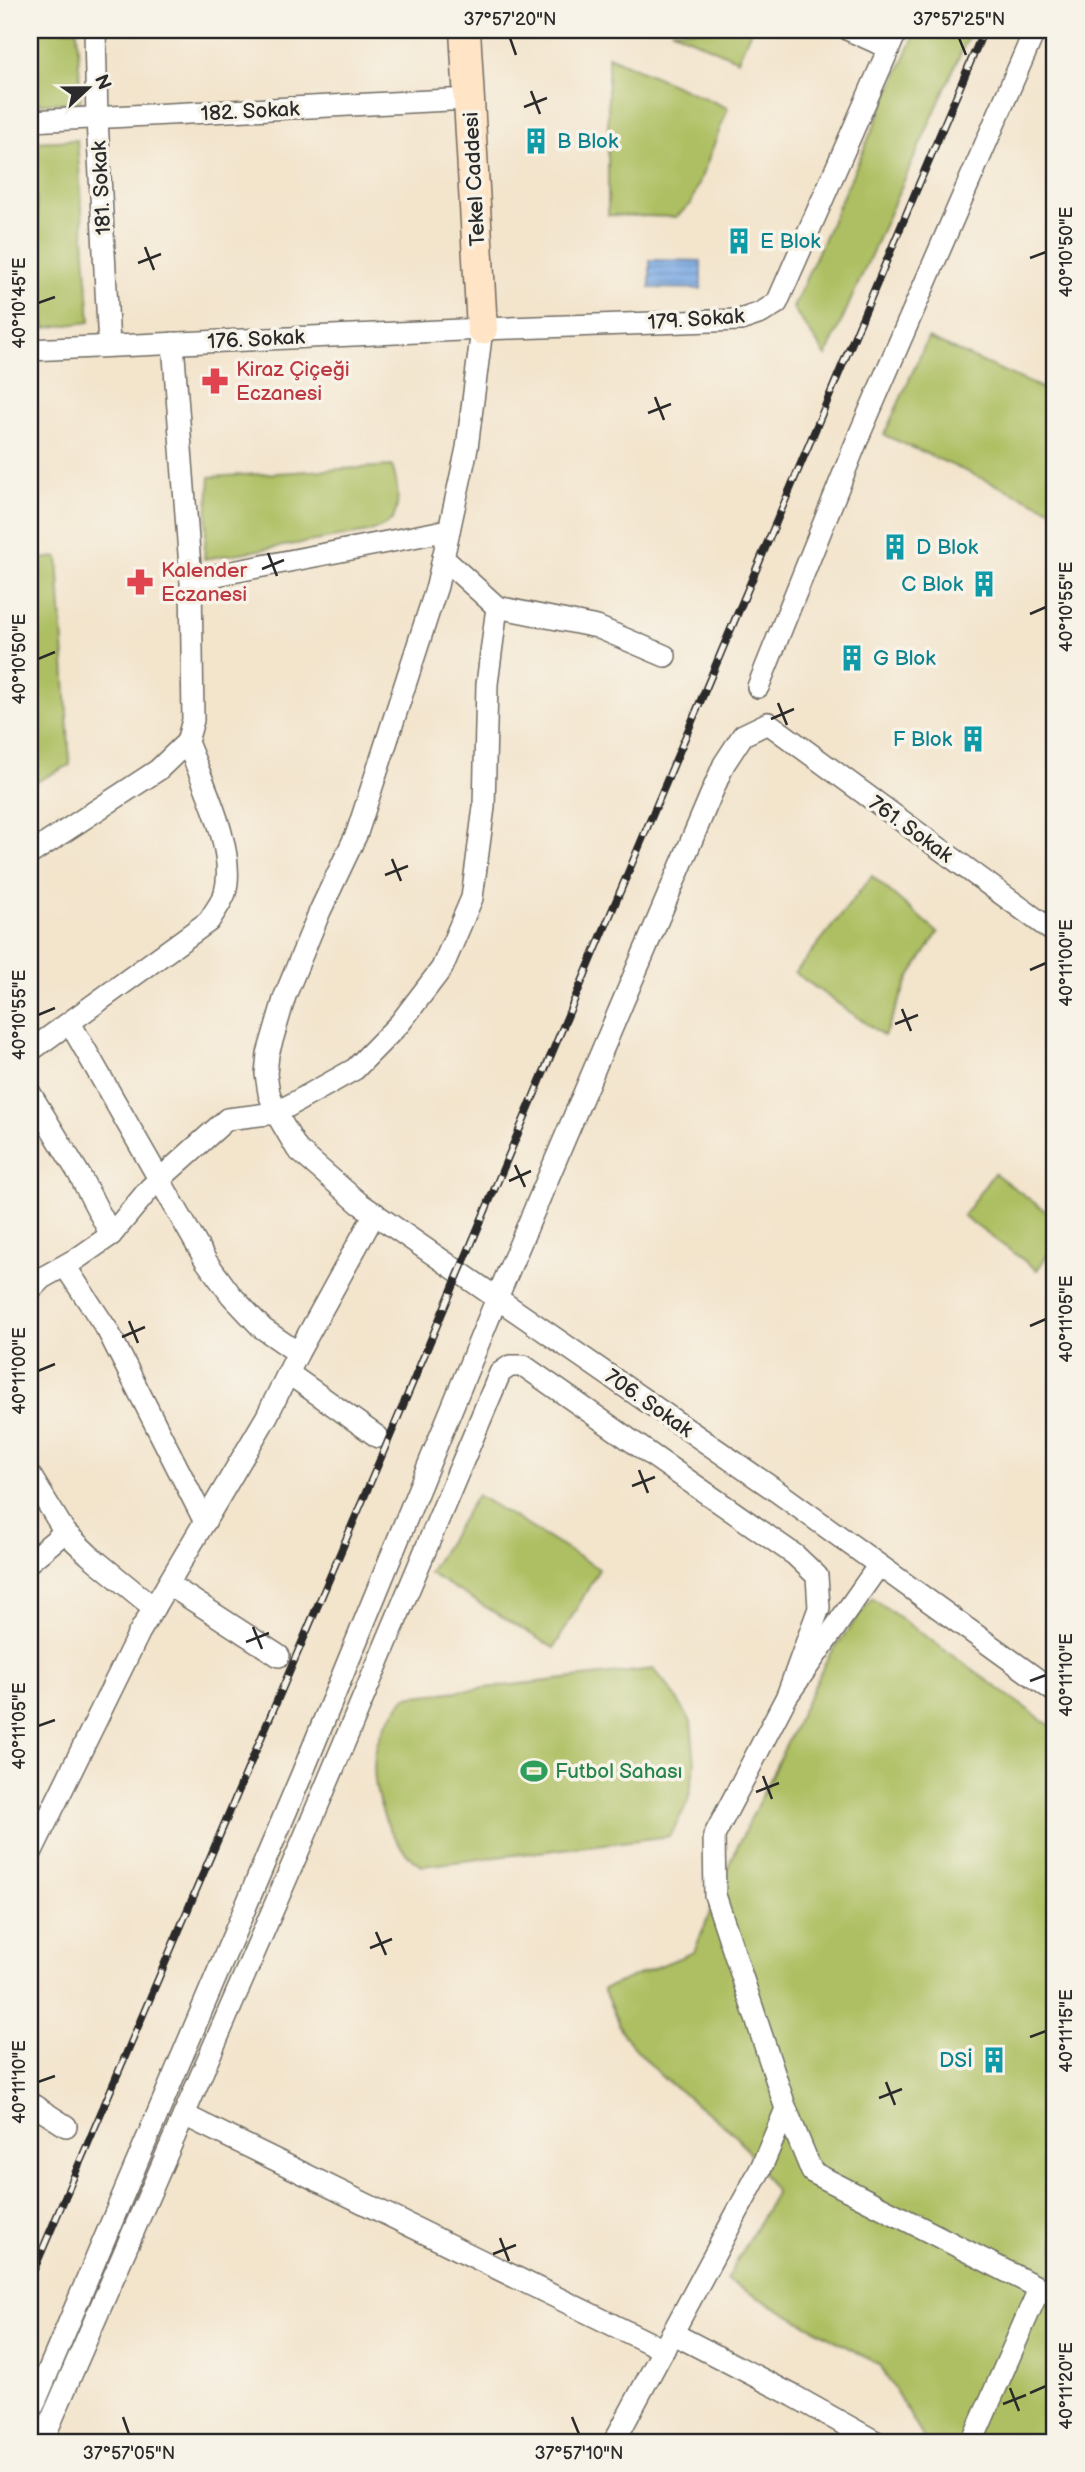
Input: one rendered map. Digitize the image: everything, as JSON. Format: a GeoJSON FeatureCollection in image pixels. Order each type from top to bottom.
{"type":"FeatureCollection","features":[{"type":"Feature","properties":{"kind":"street","name":"181. Sokak"},"geometry":{"type":"LineString","coordinates":[[95,30],[109,346]]}},
{"type":"Feature","properties":{"kind":"street","name":"Tekel Caddesi"},"geometry":{"type":"LineString","coordinates":[[466,30],[482,329]]}},
{"type":"Feature","properties":{"kind":"street"},"geometry":{"type":"LineString","coordinates":[[849,30],[893,39]]}},
{"type":"Feature","properties":{"kind":"street"},"geometry":{"type":"LineString","coordinates":[[758,687],[860,433],[1035,30]]}},
{"type":"Feature","properties":{"kind":"street","name":"179. Sokak"},"geometry":{"type":"LineString","coordinates":[[482,329],[740,320],[761,313],[777,303],[893,39]]}},
{"type":"Feature","properties":{"kind":"street","name":"182. Sokak"},"geometry":{"type":"LineString","coordinates":[[30,121],[469,99]]}},
{"type":"Feature","properties":{"kind":"street","name":"176. Sokak"},"geometry":{"type":"LineString","coordinates":[[30,350],[482,329]]}},
{"type":"Feature","properties":{"kind":"street","name":"706. Sokak"},"geometry":{"type":"LineString","coordinates":[[482,329],[467,448],[437,586],[357,833],[320,911],[285,996],[268,1054],[266,1074],[276,1113],[298,1149],[359,1203],[775,1490],[1055,1692]]}},
{"type":"Feature","properties":{"kind":"street"},"geometry":{"type":"LineString","coordinates":[[30,854],[158,770],[187,742],[193,720],[194,699],[191,580],[173,343]]}},
{"type":"Feature","properties":{"kind":"street"},"geometry":{"type":"LineString","coordinates":[[191,580],[449,530]]}},
{"type":"Feature","properties":{"kind":"street"},"geometry":{"type":"LineString","coordinates":[[443,558],[497,607],[597,627],[665,656]]}},
{"type":"Feature","properties":{"kind":"street"},"geometry":{"type":"LineString","coordinates":[[30,1290],[43,1278],[111,1235],[158,1181],[227,1119],[276,1113],[355,1069],[400,1023],[442,968],[472,898],[484,807],[487,684],[497,607]]}},
{"type":"Feature","properties":{"kind":"street","name":"761. Sokak"},"geometry":{"type":"LineString","coordinates":[[497,1298],[724,764],[743,735],[768,723],[1055,933]]}},
{"type":"Feature","properties":{"kind":"street"},"geometry":{"type":"LineString","coordinates":[[30,1051],[209,921],[225,894],[228,874],[222,836],[187,742]]}},
{"type":"Feature","properties":{"kind":"street"},"geometry":{"type":"LineString","coordinates":[[70,1023],[206,1261],[231,1295],[262,1328],[298,1353]]}},
{"type":"Feature","properties":{"kind":"street"},"geometry":{"type":"LineString","coordinates":[[30,1093],[79,1174],[111,1235]]}},
{"type":"Feature","properties":{"kind":"street"},"geometry":{"type":"LineString","coordinates":[[30,1855],[108,1694],[154,1608],[267,1416],[298,1353],[375,1213]]}},
{"type":"Feature","properties":{"kind":"street"},"geometry":{"type":"LineString","coordinates":[[65,1266],[108,1331],[205,1522]]}},
{"type":"Feature","properties":{"kind":"street"},"geometry":{"type":"LineString","coordinates":[[30,2414],[302,1774],[497,1298]]}},
{"type":"Feature","properties":{"kind":"street"},"geometry":{"type":"LineString","coordinates":[[43,2442],[304,1838],[500,1373],[510,1366],[524,1366],[795,1555],[817,1576],[819,1608],[787,1696]]}},
{"type":"Feature","properties":{"kind":"street"},"geometry":{"type":"LineString","coordinates":[[288,1373],[377,1437]]}},
{"type":"Feature","properties":{"kind":"street"},"geometry":{"type":"LineString","coordinates":[[30,1475],[65,1531],[154,1608]]}},
{"type":"Feature","properties":{"kind":"street"},"geometry":{"type":"LineString","coordinates":[[30,1561],[65,1531]]}},
{"type":"Feature","properties":{"kind":"street"},"geometry":{"type":"LineString","coordinates":[[879,1565],[787,1696],[714,1836],[715,1895],[786,2109],[812,2172],[1047,2292],[972,2442]]}},
{"type":"Feature","properties":{"kind":"street"},"geometry":{"type":"LineString","coordinates":[[168,1584],[279,1656]]}},
{"type":"Feature","properties":{"kind":"street"},"geometry":{"type":"LineString","coordinates":[[614,2442],[761,2168],[786,2109]]}},
{"type":"Feature","properties":{"kind":"street"},"geometry":{"type":"LineString","coordinates":[[32,2110],[66,2126]]}},
{"type":"Feature","properties":{"kind":"street"},"geometry":{"type":"LineString","coordinates":[[184,2115],[668,2342],[794,2396],[876,2442]]}},
{"type":"Feature","properties":{"kind":"green space"},"geometry":{"type":"Polygon","coordinates":[[[30,30],[77,30],[81,102],[30,104],[30,30]]]}},
{"type":"Feature","properties":{"kind":"green space"},"geometry":{"type":"Polygon","coordinates":[[[671,30],[751,30],[738,60],[671,30]]]}},
{"type":"Feature","properties":{"kind":"green space"},"geometry":{"type":"Polygon","coordinates":[[[917,30],[971,30],[826,356],[793,308],[917,30]]]}},
{"type":"Feature","properties":{"kind":"green space"},"geometry":{"type":"Polygon","coordinates":[[[608,56],[728,108],[691,204],[676,217],[608,215],[608,56]]]}},
{"type":"Feature","properties":{"kind":"green space"},"geometry":{"type":"Polygon","coordinates":[[[77,140],[90,322],[44,328],[33,142],[77,140]]]}},
{"type":"Feature","properties":{"kind":"green space"},"geometry":{"type":"Polygon","coordinates":[[[928,338],[1055,394],[1055,511],[884,435],[928,338]]]}},
{"type":"Feature","properties":{"kind":"green space"},"geometry":{"type":"Polygon","coordinates":[[[392,466],[397,485],[397,506],[393,518],[382,527],[368,532],[204,559],[210,477],[392,466]]]}},
{"type":"Feature","properties":{"kind":"green space"},"geometry":{"type":"Polygon","coordinates":[[[58,557],[70,765],[30,785],[30,560],[58,557]]]}},
{"type":"Feature","properties":{"kind":"green space"},"geometry":{"type":"Polygon","coordinates":[[[872,876],[938,933],[910,976],[884,1036],[795,973],[872,876]]]}},
{"type":"Feature","properties":{"kind":"green space"},"geometry":{"type":"Polygon","coordinates":[[[994,1173],[1055,1218],[1055,1244],[1037,1270],[963,1216],[994,1173]]]}},
{"type":"Feature","properties":{"kind":"green space"},"geometry":{"type":"Polygon","coordinates":[[[477,1495],[599,1569],[554,1648],[429,1573],[477,1495]]]}},
{"type":"Feature","properties":{"kind":"green space"},"geometry":{"type":"Polygon","coordinates":[[[872,1598],[1055,1729],[1055,2442],[926,2442],[880,2365],[726,2280],[776,2193],[737,2136],[662,2077],[624,2036],[603,1989],[694,1952],[731,1860],[828,1657],[872,1598]]]}},
{"type":"Feature","properties":{"kind":"green space","name":"Futbol Sahası"},"geometry":{"type":"Polygon","coordinates":[[[654,1669],[691,1722],[695,1764],[688,1802],[670,1836],[422,1866],[407,1854],[397,1841],[379,1801],[374,1772],[377,1744],[382,1731],[406,1697],[654,1669]]]}},
{"type":"Feature","properties":{"kind":"water"},"geometry":{"type":"Polygon","coordinates":[[[650,260],[701,261],[701,289],[650,288],[650,260]]]}},
{"type":"Feature","properties":{"kind":"railway"},"geometry":{"type":"LineString","coordinates":[[30,2279],[388,1441],[984,30]]}},
{"type":"Feature","properties":{"kind":"place","name":"B Blok"},"geometry":{"type":"Point","coordinates":[536,141]}},
{"type":"Feature","properties":{"kind":"place","name":"E Blok"},"geometry":{"type":"Point","coordinates":[739,241]}},
{"type":"Feature","properties":{"kind":"place","name":"Kiraz Çiçeği Eczanesi"},"geometry":{"type":"Point","coordinates":[215,381]}},
{"type":"Feature","properties":{"kind":"place","name":"D Blok"},"geometry":{"type":"Point","coordinates":[895,547]}},
{"type":"Feature","properties":{"kind":"place","name":"Kalender Eczanesi"},"geometry":{"type":"Point","coordinates":[140,582]}},
{"type":"Feature","properties":{"kind":"place","name":"C Blok"},"geometry":{"type":"Point","coordinates":[984,584]}},
{"type":"Feature","properties":{"kind":"place","name":"G Blok"},"geometry":{"type":"Point","coordinates":[852,658]}},
{"type":"Feature","properties":{"kind":"place","name":"F Blok"},"geometry":{"type":"Point","coordinates":[973,739]}},
{"type":"Feature","properties":{"kind":"place","name":"Futbol Sahası"},"geometry":{"type":"Point","coordinates":[534,1771]}},
{"type":"Feature","properties":{"kind":"place","name":"DSİ"},"geometry":{"type":"Point","coordinates":[994,2060]}}]}
